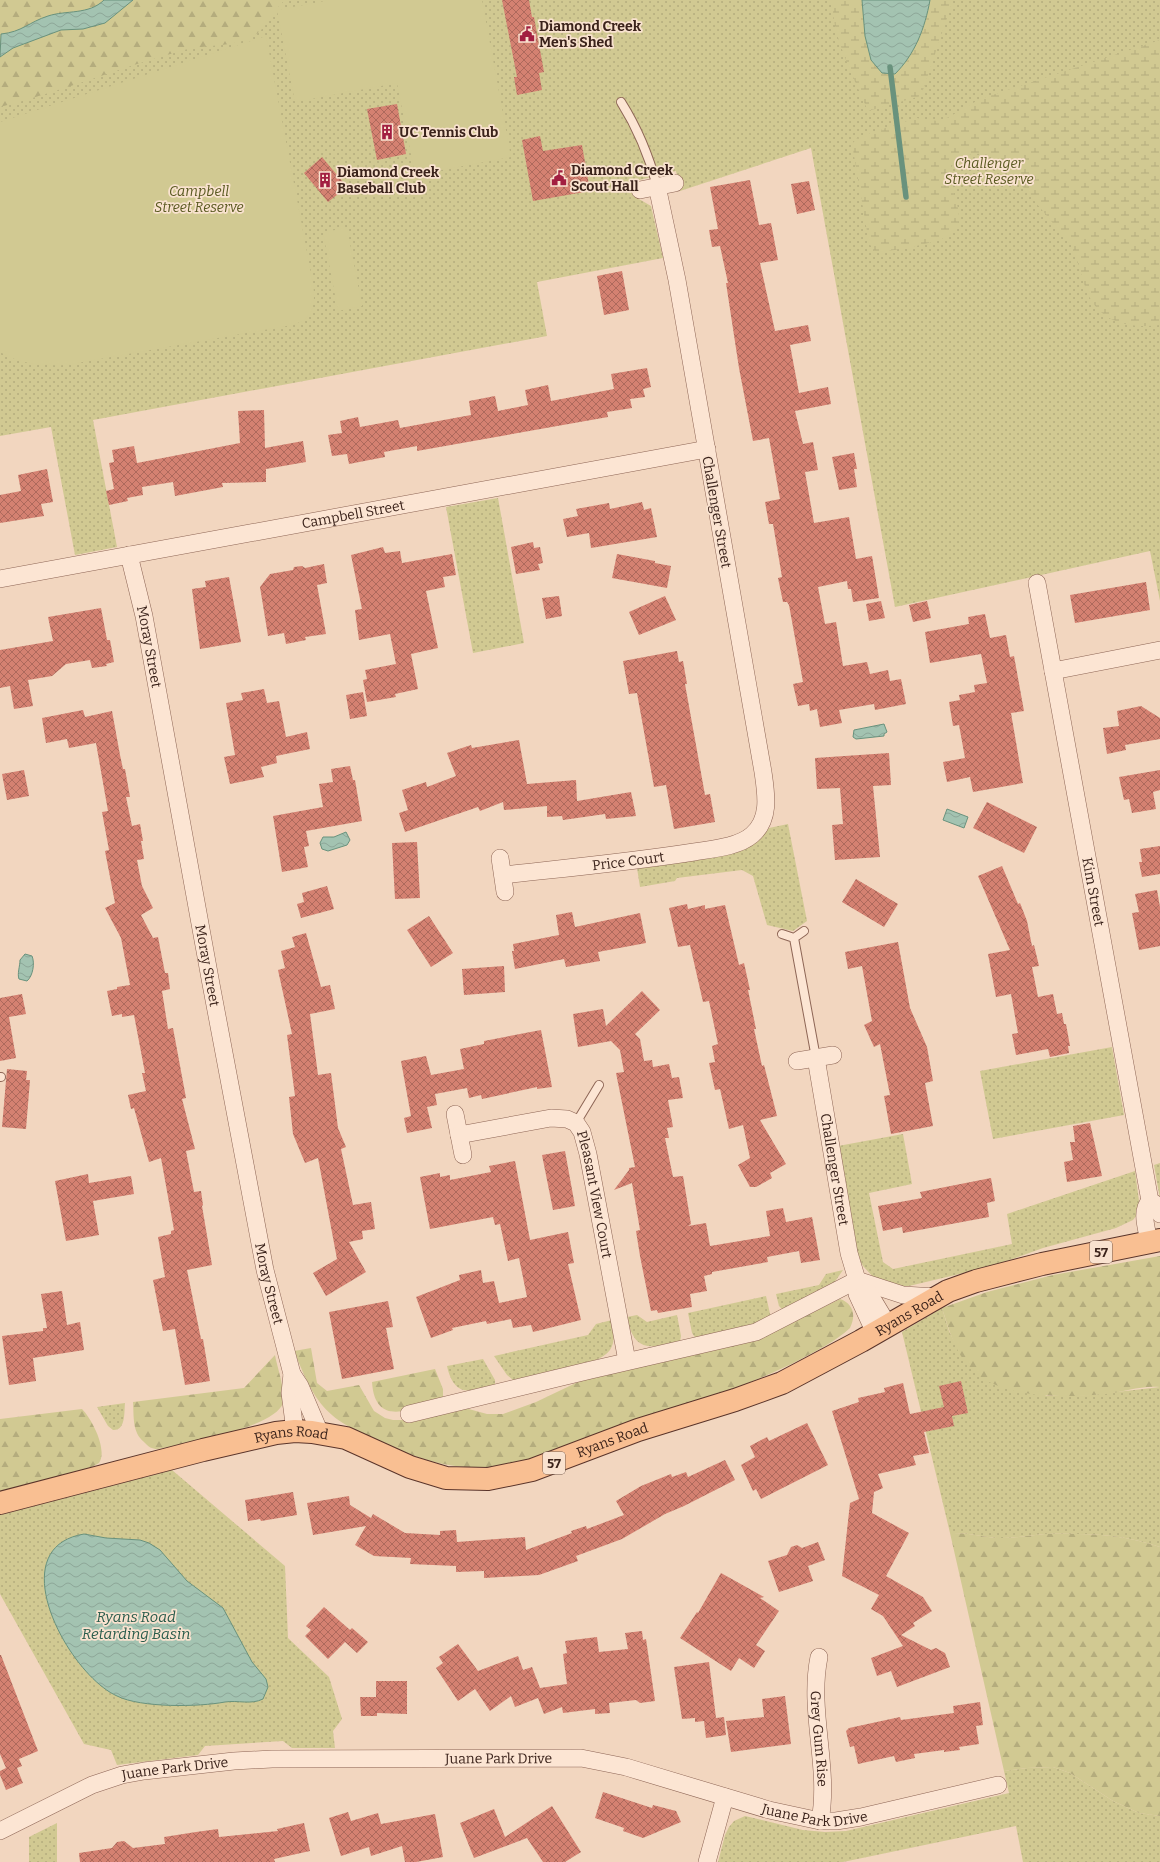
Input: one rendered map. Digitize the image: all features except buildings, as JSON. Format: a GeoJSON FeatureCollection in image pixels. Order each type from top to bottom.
{"type":"FeatureCollection","features":[{"type":"Feature","properties":{"kind":"main road","name":"Ryans Road"},"geometry":{"type":"LineString","coordinates":[[0,1503],[203,1450],[276,1433],[295,1431],[320,1433],[346,1438],[410,1467],[446,1478],[488,1479],[509,1476],[554,1463],[638,1430],[735,1400],[782,1383],[882,1329],[936,1297],[959,1287],[992,1276],[1155,1241]]}},
{"type":"Feature","properties":{"kind":"street"},"geometry":{"type":"LineString","coordinates":[[640,190],[675,183]]}},
{"type":"Feature","properties":{"kind":"street","name":"Challenger Street"},"geometry":{"type":"LineString","coordinates":[[657,186],[677,280],[766,790],[764,816],[752,836]]}},
{"type":"Feature","properties":{"kind":"street","name":"Campbell Street"},"geometry":{"type":"LineString","coordinates":[[0,579],[706,449]]}},
{"type":"Feature","properties":{"kind":"street","name":"Moray Street"},"geometry":{"type":"LineString","coordinates":[[129,555],[144,616],[265,1270],[292,1374],[300,1386],[320,1433]]}},
{"type":"Feature","properties":{"kind":"street","name":"Kim Street"},"geometry":{"type":"LineString","coordinates":[[1036,583],[1150,1201],[1154,1204],[1160,1214]]}},
{"type":"Feature","properties":{"kind":"street"},"geometry":{"type":"LineString","coordinates":[[1053,671],[1160,650]]}},
{"type":"Feature","properties":{"kind":"street","name":"Price Court"},"geometry":{"type":"LineString","coordinates":[[503,875],[654,858],[730,845],[752,836]]}},
{"type":"Feature","properties":{"kind":"street"},"geometry":{"type":"LineString","coordinates":[[500,858],[505,892]]}},
{"type":"Feature","properties":{"kind":"street"},"geometry":{"type":"LineString","coordinates":[[798,1061],[833,1055]]}},
{"type":"Feature","properties":{"kind":"street","name":"Challenger Street"},"geometry":{"type":"LineString","coordinates":[[816,1058],[849,1253],[857,1280],[857,1294],[882,1329]]}},
{"type":"Feature","properties":{"kind":"street"},"geometry":{"type":"LineString","coordinates":[[455,1114],[463,1155]]}},
{"type":"Feature","properties":{"kind":"street","name":"Pleasant View Court"},"geometry":{"type":"LineString","coordinates":[[459,1135],[551,1118],[567,1119],[576,1124],[582,1132],[588,1154],[627,1362]]}},
{"type":"Feature","properties":{"kind":"street","name":"Kim Street"},"geometry":{"type":"LineString","coordinates":[[1150,1201],[1145,1209],[1145,1222],[1155,1241]]}},
{"type":"Feature","properties":{"kind":"street"},"geometry":{"type":"LineString","coordinates":[[408,1414],[756,1332],[857,1280],[903,1295],[936,1297]]}},
{"type":"Feature","properties":{"kind":"street","name":"Moray Street"},"geometry":{"type":"LineString","coordinates":[[292,1374],[290,1393],[295,1431]]}},
{"type":"Feature","properties":{"kind":"street","name":"Grey Gum Rise"},"geometry":{"type":"LineString","coordinates":[[819,1657],[814,1686],[823,1798],[820,1821]]}},
{"type":"Feature","properties":{"kind":"street","name":"Juane Park Drive"},"geometry":{"type":"LineString","coordinates":[[0,1831],[66,1797],[122,1775],[182,1766],[272,1759],[581,1758],[626,1767],[776,1812],[820,1821],[861,1817],[998,1785]]}},
{"type":"Feature","properties":{"kind":"street"},"geometry":{"type":"LineString","coordinates":[[707,1862],[725,1797]]}},
{"type":"Feature","properties":{"kind":"lane"},"geometry":{"type":"LineString","coordinates":[[621,102],[631,117],[645,147],[657,186]]}},
{"type":"Feature","properties":{"kind":"lane"},"geometry":{"type":"LineString","coordinates":[[782,934],[794,938],[804,931]]}},
{"type":"Feature","properties":{"kind":"lane","name":"Challenger Street"},"geometry":{"type":"LineString","coordinates":[[794,938],[816,1058]]}},
{"type":"Feature","properties":{"kind":"lane"},"geometry":{"type":"LineString","coordinates":[[576,1124],[598,1085]]}},
{"type":"Feature","properties":{"kind":"green space"},"geometry":{"type":"Polygon","coordinates":[[[0,0],[1160,0],[1160,601],[1150,551],[895,607],[811,148],[680,191],[676,171],[635,181],[639,199],[651,206],[663,258],[537,282],[547,336],[93,420],[117,547],[75,555],[51,427],[0,436],[0,0]]]}},
{"type":"Feature","properties":{"kind":"green space"},"geometry":{"type":"Polygon","coordinates":[[[0,0],[104,0],[98,5],[86,10],[49,15],[15,32],[0,35],[0,0]]]}},
{"type":"Feature","properties":{"kind":"green space"},"geometry":{"type":"Polygon","coordinates":[[[133,0],[285,0],[260,32],[247,39],[230,44],[184,50],[0,107],[0,57],[13,48],[61,30],[83,29],[123,8],[133,0]]]}},
{"type":"Feature","properties":{"kind":"green space"},"geometry":{"type":"Polygon","coordinates":[[[330,0],[482,0],[511,157],[415,175],[397,83],[295,102],[277,10],[330,0]]]}},
{"type":"Feature","properties":{"kind":"green space"},"geometry":{"type":"Polygon","coordinates":[[[833,0],[953,0],[921,96],[868,111],[839,42],[833,13],[833,0]]]}},
{"type":"Feature","properties":{"kind":"green space","name":"Campbell Street Reserve"},"geometry":{"type":"Polygon","coordinates":[[[266,36],[313,284],[314,298],[312,310],[309,315],[305,319],[292,325],[66,365],[49,365],[24,362],[0,352],[0,122],[266,36]]]}},
{"type":"Feature","properties":{"kind":"green space"},"geometry":{"type":"Polygon","coordinates":[[[1160,40],[1160,325],[1131,325],[1121,323],[1104,315],[1097,308],[1088,294],[1071,245],[1003,163],[987,155],[969,155],[957,160],[951,167],[951,177],[959,222],[955,231],[942,239],[921,245],[882,252],[874,251],[869,243],[852,144],[858,137],[916,118],[938,121],[949,117],[980,99],[1160,40]]]}},
{"type":"Feature","properties":{"kind":"green space"},"geometry":{"type":"Polygon","coordinates":[[[347,228],[362,306],[338,311],[323,232],[347,228]]]}},
{"type":"Feature","properties":{"kind":"green space"},"geometry":{"type":"Polygon","coordinates":[[[498,498],[524,643],[473,653],[446,507],[498,498]]]}},
{"type":"Feature","properties":{"kind":"green space"},"geometry":{"type":"Polygon","coordinates":[[[788,824],[807,921],[793,931],[767,925],[753,876],[742,870],[677,878],[675,881],[640,887],[637,868],[762,837],[769,828],[788,824]]]}},
{"type":"Feature","properties":{"kind":"green space"},"geometry":{"type":"Polygon","coordinates":[[[1112,1047],[1124,1115],[993,1139],[980,1071],[1112,1047]]]}},
{"type":"Feature","properties":{"kind":"green space"},"geometry":{"type":"Polygon","coordinates":[[[903,1134],[912,1184],[869,1193],[883,1262],[893,1269],[1012,1244],[1007,1214],[1135,1171],[1139,1201],[1137,1215],[1133,1220],[1116,1228],[1043,1248],[993,1266],[909,1286],[901,1286],[874,1278],[863,1266],[858,1257],[838,1146],[903,1134]]]}},
{"type":"Feature","properties":{"kind":"green space"},"geometry":{"type":"Polygon","coordinates":[[[1160,1163],[1160,1199],[1154,1165],[1160,1163]]]}},
{"type":"Feature","properties":{"kind":"green space"},"geometry":{"type":"Polygon","coordinates":[[[1160,1256],[1160,1387],[1147,1387],[1105,1394],[1054,1396],[1018,1392],[1001,1387],[986,1380],[967,1365],[954,1342],[942,1308],[987,1292],[1053,1275],[1160,1256]]]}},
{"type":"Feature","properties":{"kind":"green space"},"geometry":{"type":"Polygon","coordinates":[[[843,1270],[834,1283],[784,1311],[779,1306],[776,1294],[819,1285],[826,1274],[843,1270]]]}},
{"type":"Feature","properties":{"kind":"green space"},"geometry":{"type":"Polygon","coordinates":[[[766,1296],[771,1318],[763,1322],[696,1339],[692,1333],[688,1313],[766,1296]]]}},
{"type":"Feature","properties":{"kind":"green space"},"geometry":{"type":"Polygon","coordinates":[[[840,1299],[845,1301],[851,1307],[853,1319],[850,1328],[827,1345],[785,1367],[719,1394],[571,1447],[526,1461],[495,1467],[480,1468],[443,1464],[412,1455],[392,1447],[348,1426],[336,1418],[317,1399],[294,1351],[311,1348],[317,1383],[327,1391],[359,1385],[374,1411],[385,1418],[402,1420],[465,1408],[487,1414],[503,1414],[536,1402],[580,1381],[757,1340],[840,1299]]]}},
{"type":"Feature","properties":{"kind":"green space"},"geometry":{"type":"Polygon","coordinates":[[[942,1308],[949,1331],[962,1357],[1047,1396],[1090,1395],[1160,1387],[1160,1547],[1132,1539],[1089,1534],[1045,1534],[1002,1538],[963,1533],[950,1533],[902,1332],[942,1308]]]}},
{"type":"Feature","properties":{"kind":"green space"},"geometry":{"type":"Polygon","coordinates":[[[637,1315],[647,1322],[677,1315],[681,1336],[680,1342],[652,1346],[639,1342],[634,1337],[630,1329],[627,1317],[637,1315]]]}},
{"type":"Feature","properties":{"kind":"green space"},"geometry":{"type":"Polygon","coordinates":[[[612,1320],[614,1339],[610,1350],[603,1356],[580,1366],[513,1380],[507,1375],[494,1356],[588,1335],[596,1324],[612,1320]]]}},
{"type":"Feature","properties":{"kind":"green space"},"geometry":{"type":"Polygon","coordinates":[[[275,1355],[284,1398],[283,1403],[276,1412],[263,1420],[226,1434],[158,1449],[154,1449],[149,1446],[137,1434],[134,1424],[133,1402],[244,1388],[275,1355]]]}},
{"type":"Feature","properties":{"kind":"green space"},"geometry":{"type":"Polygon","coordinates":[[[483,1359],[495,1380],[495,1385],[471,1391],[459,1388],[454,1383],[447,1366],[483,1359]]]}},
{"type":"Feature","properties":{"kind":"green space"},"geometry":{"type":"Polygon","coordinates":[[[435,1369],[443,1389],[443,1397],[409,1410],[398,1412],[388,1411],[380,1406],[375,1397],[372,1382],[435,1369]]]}},
{"type":"Feature","properties":{"kind":"green space"},"geometry":{"type":"Polygon","coordinates":[[[125,1403],[124,1420],[120,1427],[113,1430],[108,1426],[97,1407],[125,1403]]]}},
{"type":"Feature","properties":{"kind":"green space"},"geometry":{"type":"Polygon","coordinates":[[[82,1409],[98,1435],[102,1450],[99,1463],[90,1468],[0,1492],[0,1419],[82,1409]]]}},
{"type":"Feature","properties":{"kind":"green space"},"geometry":{"type":"Polygon","coordinates":[[[172,1470],[285,1566],[288,1638],[329,1677],[342,1719],[333,1731],[335,1748],[292,1748],[283,1741],[205,1746],[198,1755],[117,1765],[111,1750],[84,1744],[0,1594],[0,1515],[172,1470]]]}},
{"type":"Feature","properties":{"kind":"green space"},"geometry":{"type":"Polygon","coordinates":[[[950,1533],[963,1533],[1002,1538],[1045,1534],[1089,1534],[1132,1539],[1160,1547],[1160,1816],[1139,1813],[1113,1801],[1070,1773],[1053,1767],[1004,1771],[950,1533]]]}},
{"type":"Feature","properties":{"kind":"green space"},"geometry":{"type":"Polygon","coordinates":[[[1053,1767],[1070,1773],[1113,1801],[1139,1813],[1160,1816],[1160,1862],[1023,1862],[1016,1826],[843,1862],[718,1862],[725,1835],[729,1827],[734,1821],[745,1816],[803,1830],[825,1832],[846,1831],[1009,1793],[1004,1771],[1053,1767]]]}},
{"type":"Feature","properties":{"kind":"green space"},"geometry":{"type":"Polygon","coordinates":[[[57,1823],[57,1862],[29,1862],[29,1837],[57,1823]]]}},
{"type":"Feature","properties":{"kind":"water"},"geometry":{"type":"Polygon","coordinates":[[[104,0],[133,0],[105,23],[83,29],[61,30],[13,48],[0,57],[1,34],[20,29],[41,18],[91,8],[104,0]]]}},
{"type":"Feature","properties":{"kind":"water"},"geometry":{"type":"Polygon","coordinates":[[[862,0],[930,0],[925,21],[914,49],[895,74],[882,73],[871,60],[865,36],[862,0]]]}},
{"type":"Feature","properties":{"kind":"water"},"geometry":{"type":"Polygon","coordinates":[[[884,724],[887,732],[884,736],[856,739],[853,737],[854,730],[884,724]]]}},
{"type":"Feature","properties":{"kind":"water"},"geometry":{"type":"Polygon","coordinates":[[[947,809],[968,817],[964,828],[943,820],[947,809]]]}},
{"type":"Feature","properties":{"kind":"water"},"geometry":{"type":"Polygon","coordinates":[[[346,832],[350,840],[347,845],[328,851],[322,849],[320,843],[323,837],[334,837],[346,832]]]}},
{"type":"Feature","properties":{"kind":"water"},"geometry":{"type":"Polygon","coordinates":[[[25,954],[32,956],[33,962],[32,973],[27,981],[19,979],[18,977],[20,960],[25,954]]]}},
{"type":"Feature","properties":{"kind":"water","name":"Ryans Road Retarding Basin"},"geometry":{"type":"Polygon","coordinates":[[[84,1534],[106,1538],[140,1540],[149,1543],[160,1550],[187,1581],[223,1608],[252,1662],[266,1679],[268,1687],[263,1699],[254,1702],[230,1702],[201,1705],[140,1703],[117,1696],[98,1683],[79,1663],[63,1639],[51,1612],[45,1586],[47,1562],[59,1544],[84,1534]]]}},
{"type":"Feature","properties":{"kind":"waterway"},"geometry":{"type":"LineString","coordinates":[[890,67],[906,197]]}},
{"type":"Feature","properties":{"kind":"place","name":"Diamond Creek Men's Shed"},"geometry":{"type":"Point","coordinates":[527,34]}},
{"type":"Feature","properties":{"kind":"place","name":"UC Tennis Club"},"geometry":{"type":"Point","coordinates":[387,132]}},
{"type":"Feature","properties":{"kind":"place","name":"Diamond Creek Scout Hall"},"geometry":{"type":"Point","coordinates":[559,178]}},
{"type":"Feature","properties":{"kind":"place","name":"Diamond Creek Baseball Club"},"geometry":{"type":"Point","coordinates":[325,180]}},
{"type":"Feature","properties":{"kind":"park label","name":"Challenger Street Reserve"},"geometry":{"type":"Point","coordinates":[989,172]}}]}
